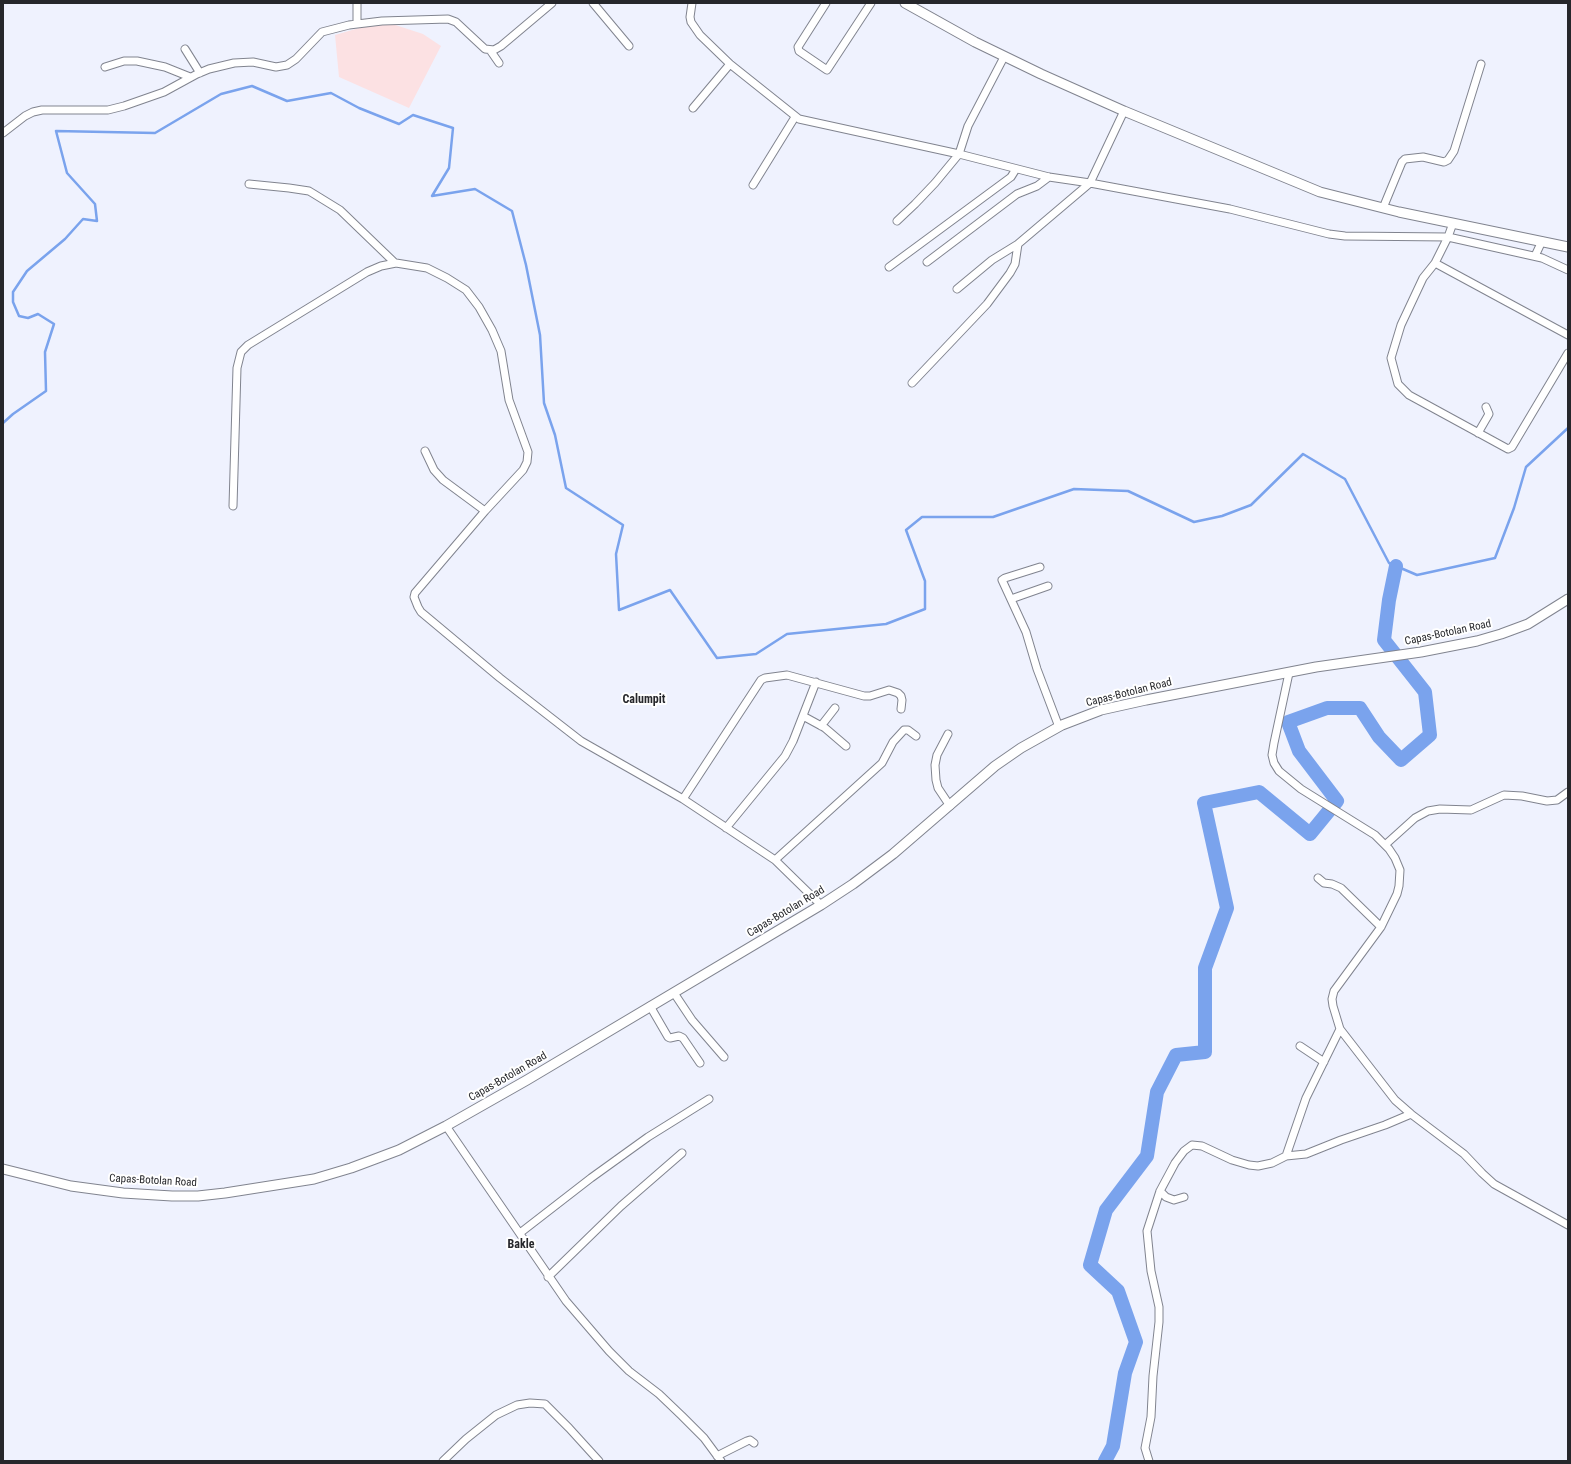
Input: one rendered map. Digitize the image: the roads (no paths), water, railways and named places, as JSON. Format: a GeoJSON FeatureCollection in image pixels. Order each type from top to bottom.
{"type":"FeatureCollection","features":[{"type":"Feature","properties":{"kind":"main road"},"geometry":{"type":"LineString","coordinates":[[905,3],[1004,57],[1124,111],[1320,192],[1383,208],[1568,247]]}},
{"type":"Feature","properties":{"kind":"main road","name":"Capas-Botolan Road"},"geometry":{"type":"LineString","coordinates":[[3,1169],[70,1186],[128,1194],[198,1196],[314,1179],[336,1173],[399,1150],[446,1126],[527,1080],[821,905],[853,884],[893,854],[995,766],[1021,748],[1058,727],[1079,718],[1108,709],[1289,673],[1344,663],[1421,652],[1477,641],[1501,634],[1538,618],[1568,599]]}},
{"type":"Feature","properties":{"kind":"street"},"geometry":{"type":"LineString","coordinates":[[357,3],[357,24]]}},
{"type":"Feature","properties":{"kind":"street"},"geometry":{"type":"LineString","coordinates":[[3,133],[25,116],[34,112],[42,110],[82,111],[114,109],[164,92],[200,73],[234,64],[253,62],[276,67],[287,65],[296,59],[322,32],[328,29],[357,24],[382,21],[448,19],[456,22],[485,49],[490,50],[501,46],[552,3]]}},
{"type":"Feature","properties":{"kind":"street"},"geometry":{"type":"LineString","coordinates":[[593,3],[629,46]]}},
{"type":"Feature","properties":{"kind":"street"},"geometry":{"type":"LineString","coordinates":[[692,3],[690,17],[700,34],[730,64],[795,116],[802,119],[959,154],[1049,177],[1090,183],[1230,209],[1329,234],[1345,236],[1448,237],[1535,256],[1568,270]]}},
{"type":"Feature","properties":{"kind":"street"},"geometry":{"type":"LineString","coordinates":[[826,3],[798,47],[799,51],[826,70],[829,69],[871,3]]}},
{"type":"Feature","properties":{"kind":"street"},"geometry":{"type":"LineString","coordinates":[[185,49],[200,73]]}},
{"type":"Feature","properties":{"kind":"street"},"geometry":{"type":"LineString","coordinates":[[490,50],[499,63]]}},
{"type":"Feature","properties":{"kind":"street"},"geometry":{"type":"LineString","coordinates":[[897,220],[935,183],[959,154],[968,126],[1004,57]]}},
{"type":"Feature","properties":{"kind":"street"},"geometry":{"type":"LineString","coordinates":[[105,67],[124,61],[137,61],[165,67],[190,77]]}},
{"type":"Feature","properties":{"kind":"street"},"geometry":{"type":"LineString","coordinates":[[693,108],[730,64]]}},
{"type":"Feature","properties":{"kind":"street"},"geometry":{"type":"LineString","coordinates":[[1383,208],[1402,162],[1405,159],[1422,157],[1444,162],[1448,160],[1454,151],[1481,64]]}},
{"type":"Feature","properties":{"kind":"street"},"geometry":{"type":"LineString","coordinates":[[957,289],[992,260],[1018,244],[1090,183],[1124,111]]}},
{"type":"Feature","properties":{"kind":"street"},"geometry":{"type":"LineString","coordinates":[[753,185],[795,116]]}},
{"type":"Feature","properties":{"kind":"street"},"geometry":{"type":"LineString","coordinates":[[889,267],[1011,177],[1016,169]]}},
{"type":"Feature","properties":{"kind":"street"},"geometry":{"type":"LineString","coordinates":[[927,262],[1017,194],[1037,186],[1049,177]]}},
{"type":"Feature","properties":{"kind":"street"},"geometry":{"type":"LineString","coordinates":[[248,184],[309,191],[340,210],[395,263]]}},
{"type":"Feature","properties":{"kind":"street"},"geometry":{"type":"LineString","coordinates":[[1453,223],[1448,237],[1435,262],[1423,278],[1401,325],[1391,358],[1398,384],[1409,395],[1508,449],[1512,447],[1568,353]]}},
{"type":"Feature","properties":{"kind":"street"},"geometry":{"type":"LineString","coordinates":[[1535,256],[1542,241]]}},
{"type":"Feature","properties":{"kind":"street"},"geometry":{"type":"LineString","coordinates":[[912,383],[987,304],[1015,264],[1018,244]]}},
{"type":"Feature","properties":{"kind":"street"},"geometry":{"type":"LineString","coordinates":[[1435,262],[1568,335]]}},
{"type":"Feature","properties":{"kind":"street"},"geometry":{"type":"LineString","coordinates":[[232,506],[237,368],[241,352],[248,345],[367,272],[381,266],[395,263],[411,264],[426,268],[447,278],[466,290],[482,313],[501,351],[509,400],[528,452],[523,470],[485,511],[415,593],[414,597],[418,607],[421,612],[500,678],[582,741],[683,799],[775,860],[821,905]]}},
{"type":"Feature","properties":{"kind":"street"},"geometry":{"type":"LineString","coordinates":[[1478,433],[1489,414],[1486,407]]}},
{"type":"Feature","properties":{"kind":"street"},"geometry":{"type":"LineString","coordinates":[[425,450],[434,470],[443,480],[485,511]]}},
{"type":"Feature","properties":{"kind":"street"},"geometry":{"type":"LineString","coordinates":[[1040,567],[1002,580],[1026,632],[1058,727]]}},
{"type":"Feature","properties":{"kind":"street"},"geometry":{"type":"LineString","coordinates":[[1011,599],[1048,586]]}},
{"type":"Feature","properties":{"kind":"street"},"geometry":{"type":"LineString","coordinates":[[1289,673],[1272,755],[1279,771],[1301,789],[1375,835],[1395,858],[1400,870],[1397,894],[1381,927],[1334,991],[1332,1006],[1340,1029],[1395,1100],[1411,1114],[1464,1154],[1494,1184],[1568,1225]]}},
{"type":"Feature","properties":{"kind":"street"},"geometry":{"type":"LineString","coordinates":[[683,799],[762,680],[770,676],[787,675],[864,696],[870,696],[885,690],[891,690],[901,696],[901,709]]}},
{"type":"Feature","properties":{"kind":"street"},"geometry":{"type":"LineString","coordinates":[[726,828],[785,756],[793,741],[816,682]]}},
{"type":"Feature","properties":{"kind":"street"},"geometry":{"type":"LineString","coordinates":[[821,726],[835,708]]}},
{"type":"Feature","properties":{"kind":"street"},"geometry":{"type":"LineString","coordinates":[[803,716],[821,726],[846,746]]}},
{"type":"Feature","properties":{"kind":"street"},"geometry":{"type":"LineString","coordinates":[[775,860],[882,763],[893,742],[904,730],[908,730],[916,736]]}},
{"type":"Feature","properties":{"kind":"street"},"geometry":{"type":"LineString","coordinates":[[948,734],[937,755],[935,765],[938,788],[950,806]]}},
{"type":"Feature","properties":{"kind":"street"},"geometry":{"type":"LineString","coordinates":[[1385,845],[1415,818],[1434,810],[1471,810],[1507,794],[1552,800],[1560,798],[1568,792]]}},
{"type":"Feature","properties":{"kind":"street"},"geometry":{"type":"LineString","coordinates":[[1318,878],[1324,883],[1332,884],[1341,888],[1381,927]]}},
{"type":"Feature","properties":{"kind":"street"},"geometry":{"type":"LineString","coordinates":[[674,992],[692,1020],[724,1057]]}},
{"type":"Feature","properties":{"kind":"street"},"geometry":{"type":"LineString","coordinates":[[650,1006],[668,1037],[679,1036],[682,1038],[700,1064]]}},
{"type":"Feature","properties":{"kind":"street"},"geometry":{"type":"LineString","coordinates":[[1286,1156],[1306,1098],[1340,1029]]}},
{"type":"Feature","properties":{"kind":"street"},"geometry":{"type":"LineString","coordinates":[[1300,1046],[1324,1062]]}},
{"type":"Feature","properties":{"kind":"street"},"geometry":{"type":"LineString","coordinates":[[520,1233],[591,1178],[648,1137],[709,1099]]}},
{"type":"Feature","properties":{"kind":"street"},"geometry":{"type":"LineString","coordinates":[[1149,1461],[1145,1448],[1151,1417],[1159,1307],[1151,1271],[1147,1231],[1160,1191],[1175,1163],[1184,1151],[1192,1145],[1202,1146],[1232,1160],[1258,1166],[1272,1163],[1286,1156],[1306,1154],[1411,1114]]}},
{"type":"Feature","properties":{"kind":"street"},"geometry":{"type":"LineString","coordinates":[[446,1126],[520,1233],[548,1277],[566,1301],[609,1351],[629,1371],[659,1394],[704,1438],[719,1458],[747,1441],[750,1440],[754,1443]]}},
{"type":"Feature","properties":{"kind":"street"},"geometry":{"type":"LineString","coordinates":[[548,1277],[621,1206],[682,1153]]}},
{"type":"Feature","properties":{"kind":"street"},"geometry":{"type":"LineString","coordinates":[[1160,1191],[1174,1200],[1184,1197]]}},
{"type":"Feature","properties":{"kind":"street"},"geometry":{"type":"LineString","coordinates":[[443,1461],[466,1439],[496,1415],[517,1405],[530,1403],[545,1404],[599,1461]]}},
{"type":"Feature","properties":{"kind":"waterway"},"geometry":{"type":"LineString","coordinates":[[3,423],[13,414],[46,391],[45,352],[54,324],[38,314],[28,318],[19,316],[13,302],[13,292],[27,271],[65,239],[83,219],[97,221],[95,204],[67,173],[56,131],[155,133],[221,94],[252,86],[287,101],[331,93],[359,108],[399,124],[413,115],[453,128],[449,168],[432,196],[475,189],[512,211],[526,265],[540,335],[544,403],[555,435],[566,488],[623,525],[616,554],[619,610],[670,590],[717,658],[756,654],[787,634],[886,624],[925,609],[925,581],[906,530],[922,517],[993,517],[1074,489],[1128,491],[1194,522],[1222,516],[1251,505],[1303,454],[1345,479],[1389,563],[1417,575],[1495,558],[1514,508],[1526,467],[1568,428]]}},
{"type":"Feature","properties":{"kind":"waterway"},"geometry":{"type":"LineString","coordinates":[[1105,1461],[1113,1446],[1125,1373],[1136,1342],[1118,1291],[1090,1265],[1106,1210],[1147,1156],[1157,1092],[1176,1055],[1205,1052],[1205,968],[1227,908],[1204,803],[1259,792],[1310,834],[1337,801],[1299,751],[1288,722],[1327,708],[1360,708],[1379,737],[1401,760],[1430,735],[1425,692],[1384,640],[1389,600],[1396,566]]}},
{"type":"Feature","properties":{"kind":"district","name":"Calumpit"},"geometry":{"type":"Point","coordinates":[644,700]}},
{"type":"Feature","properties":{"kind":"district","name":"Bakle"},"geometry":{"type":"Point","coordinates":[521,1245]}}]}
